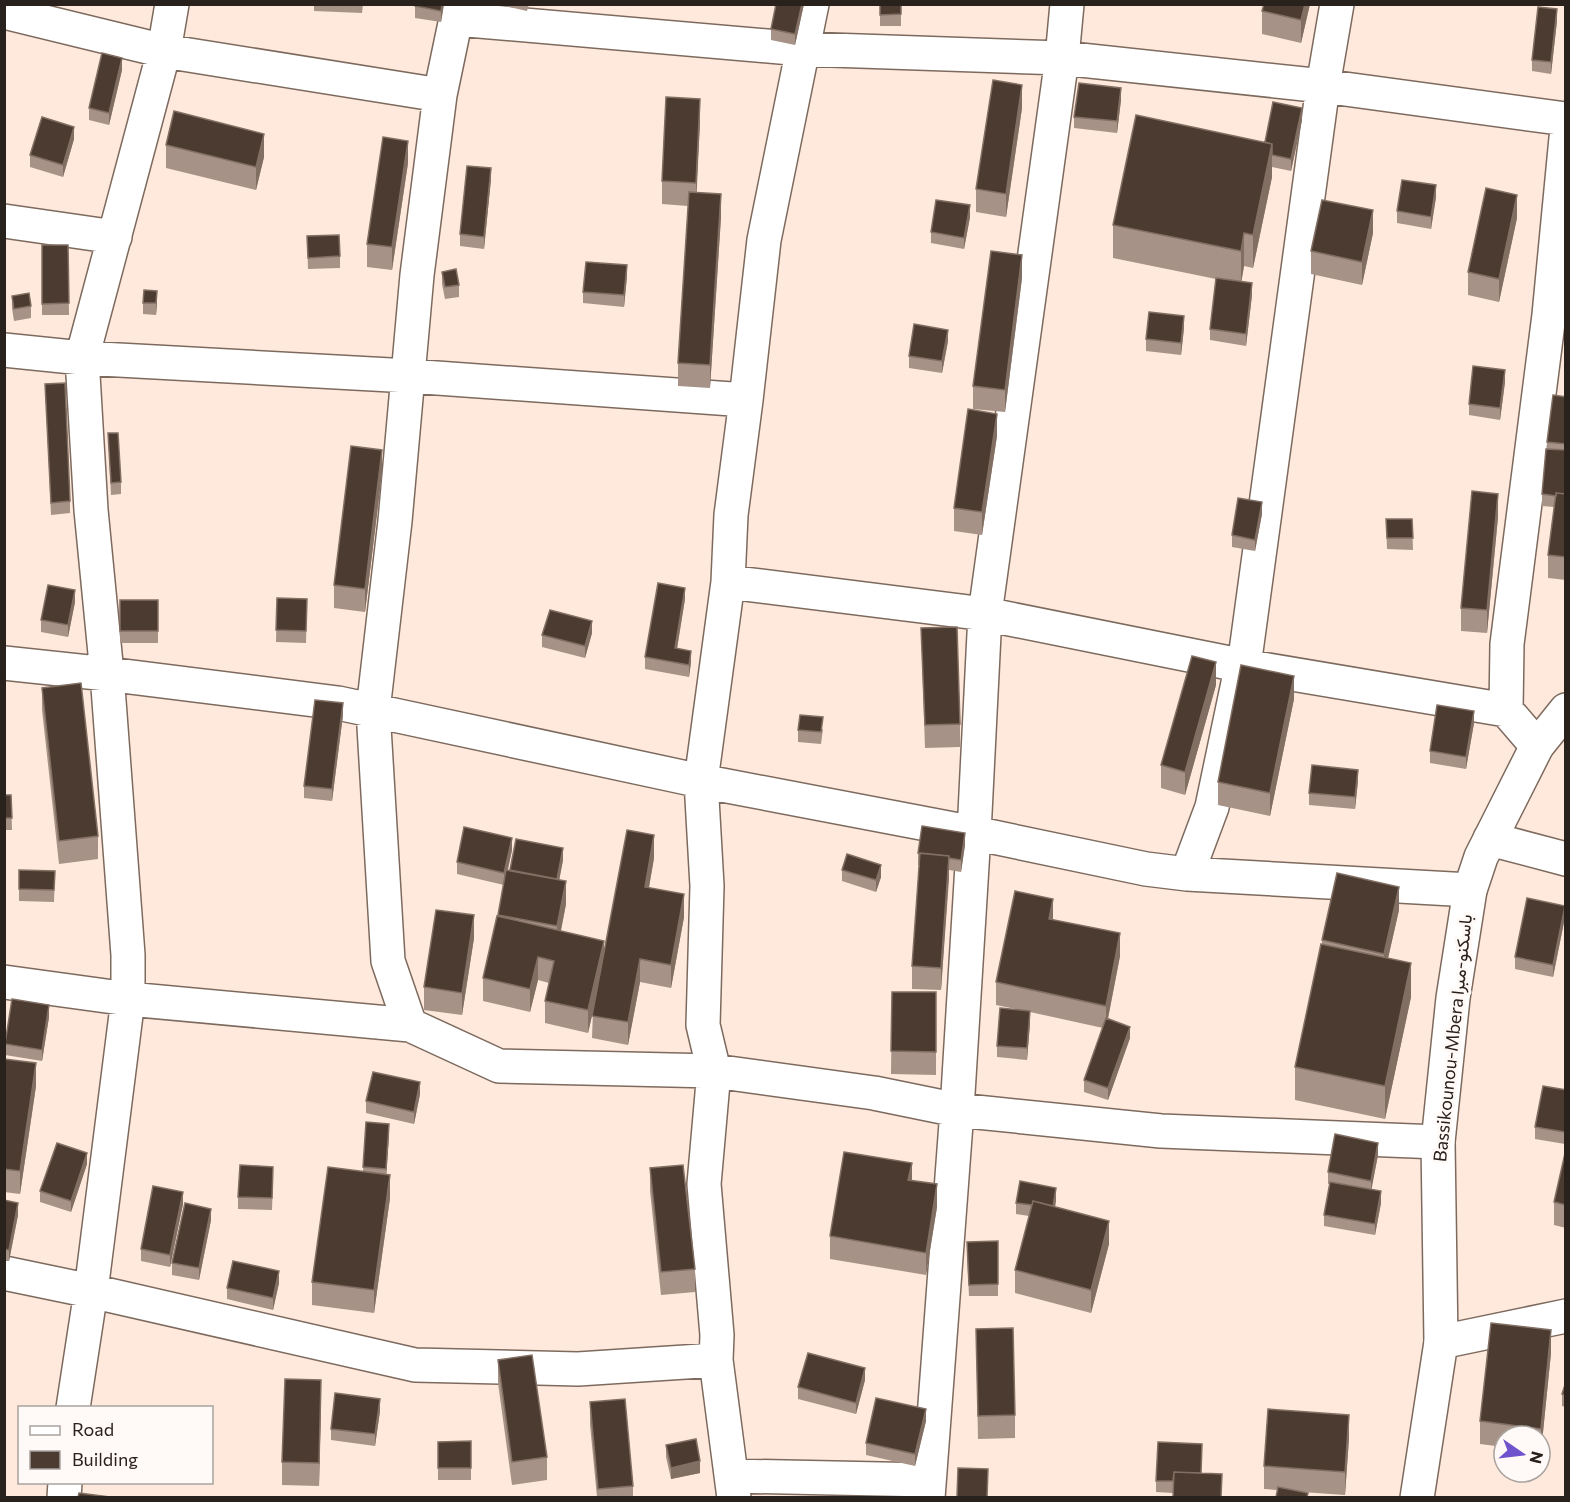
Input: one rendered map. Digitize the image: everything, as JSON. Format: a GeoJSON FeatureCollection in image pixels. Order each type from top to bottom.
{"type":"FeatureCollection","features":[{"type":"Feature","properties":{"kind":"street"},"geometry":{"type":"LineString","coordinates":[[73,1406],[91,1291],[128,999],[128,955],[107,674],[91,510],[82,358],[164,51],[172,4]]}},
{"type":"Feature","properties":{"kind":"street"},"geometry":{"type":"LineString","coordinates":[[812,4],[764,240],[731,515],[728,582],[700,781],[707,886],[703,1025],[714,1071],[704,1184],[717,1335],[716,1360],[733,1487],[928,1489],[957,1110],[985,614],[1062,58],[1067,4]]}},
{"type":"Feature","properties":{"kind":"street"},"geometry":{"type":"LineString","coordinates":[[1187,874],[1212,807],[1238,683],[1244,666],[1323,86],[1337,4]]}},
{"type":"Feature","properties":{"kind":"street"},"geometry":{"type":"LineString","coordinates":[[4,12],[164,51],[440,95]]}},
{"type":"Feature","properties":{"kind":"street"},"geometry":{"type":"LineString","coordinates":[[410,1025],[388,961],[373,710],[395,521],[417,274],[440,95],[457,12],[802,49],[1062,58],[1323,86],[1566,119]]}},
{"type":"Feature","properties":{"kind":"street"},"geometry":{"type":"LineString","coordinates":[[1506,710],[1507,644],[1549,315],[1566,138]]}},
{"type":"Feature","properties":{"kind":"street"},"geometry":{"type":"LineString","coordinates":[[4,221],[115,237]]}},
{"type":"Feature","properties":{"kind":"street"},"geometry":{"type":"LineString","coordinates":[[4,350],[82,358],[409,376],[746,400]]}},
{"type":"Feature","properties":{"kind":"street"},"geometry":{"type":"LineString","coordinates":[[728,582],[985,614],[1244,666],[1506,710],[1537,746]]}},
{"type":"Feature","properties":{"kind":"street"},"geometry":{"type":"LineString","coordinates":[[4,663],[338,703],[700,781],[974,833],[1146,869],[1187,874],[1470,890]]}},
{"type":"Feature","properties":{"kind":"street","name":"Bassikounou-Mbera باسكنو-مبرا"},"geometry":{"type":"LineString","coordinates":[[1417,1497],[1441,1342],[1438,1142],[1453,998],[1470,890],[1481,857],[1537,746],[1566,710]]}},
{"type":"Feature","properties":{"kind":"street"},"geometry":{"type":"LineString","coordinates":[[1490,839],[1566,859]]}},
{"type":"Feature","properties":{"kind":"street"},"geometry":{"type":"LineString","coordinates":[[4,982],[128,999],[410,1025],[499,1066],[714,1071],[874,1093],[957,1110],[1161,1131],[1438,1142]]}},
{"type":"Feature","properties":{"kind":"street"},"geometry":{"type":"LineString","coordinates":[[4,1273],[416,1365],[578,1369],[716,1360]]}},
{"type":"Feature","properties":{"kind":"street"},"geometry":{"type":"LineString","coordinates":[[1441,1342],[1566,1316]]}},
{"type":"Feature","properties":{"kind":"building"},"geometry":{"type":"Polygon","coordinates":[[[415,4],[442,4],[441,11],[415,6],[415,4]]]}},
{"type":"Feature","properties":{"kind":"building"},"geometry":{"type":"Polygon","coordinates":[[[776,4],[802,4],[795,34],[771,29],[776,4]]]}},
{"type":"Feature","properties":{"kind":"building"},"geometry":{"type":"Polygon","coordinates":[[[880,4],[901,4],[901,14],[880,15],[880,4]]]}},
{"type":"Feature","properties":{"kind":"building"},"geometry":{"type":"Polygon","coordinates":[[[1264,4],[1305,4],[1301,20],[1262,11],[1264,4]]]}},
{"type":"Feature","properties":{"kind":"building"},"geometry":{"type":"Polygon","coordinates":[[[1538,7],[1557,9],[1551,62],[1532,60],[1538,7]]]}},
{"type":"Feature","properties":{"kind":"building"},"geometry":{"type":"Polygon","coordinates":[[[102,53],[122,58],[109,113],[89,108],[102,53]]]}},
{"type":"Feature","properties":{"kind":"building"},"geometry":{"type":"Polygon","coordinates":[[[993,80],[1022,85],[1006,194],[976,189],[993,80]]]}},
{"type":"Feature","properties":{"kind":"building"},"geometry":{"type":"Polygon","coordinates":[[[1079,83],[1121,88],[1117,121],[1074,117],[1079,83]]]}},
{"type":"Feature","properties":{"kind":"building"},"geometry":{"type":"Polygon","coordinates":[[[666,97],[700,99],[696,183],[662,181],[666,97]]]}},
{"type":"Feature","properties":{"kind":"building"},"geometry":{"type":"Polygon","coordinates":[[[1273,102],[1302,108],[1291,159],[1272,155],[1272,144],[1265,142],[1273,102]]]}},
{"type":"Feature","properties":{"kind":"building"},"geometry":{"type":"Polygon","coordinates":[[[174,111],[264,134],[256,167],[166,145],[174,111]]]}},
{"type":"Feature","properties":{"kind":"building"},"geometry":{"type":"Polygon","coordinates":[[[1136,115],[1272,144],[1253,235],[1244,233],[1241,251],[1113,225],[1136,115]]]}},
{"type":"Feature","properties":{"kind":"building"},"geometry":{"type":"Polygon","coordinates":[[[42,117],[74,127],[63,165],[30,155],[42,117]]]}},
{"type":"Feature","properties":{"kind":"building"},"geometry":{"type":"Polygon","coordinates":[[[383,137],[408,141],[392,247],[367,244],[383,137]]]}},
{"type":"Feature","properties":{"kind":"building"},"geometry":{"type":"Polygon","coordinates":[[[467,166],[491,168],[484,237],[460,234],[467,166]]]}},
{"type":"Feature","properties":{"kind":"building"},"geometry":{"type":"Polygon","coordinates":[[[1402,180],[1436,185],[1431,217],[1397,211],[1402,180]]]}},
{"type":"Feature","properties":{"kind":"building"},"geometry":{"type":"Polygon","coordinates":[[[1486,188],[1517,195],[1499,279],[1468,272],[1486,188]]]}},
{"type":"Feature","properties":{"kind":"building"},"geometry":{"type":"Polygon","coordinates":[[[689,192],[721,194],[710,365],[678,363],[689,192]]]}},
{"type":"Feature","properties":{"kind":"building"},"geometry":{"type":"Polygon","coordinates":[[[936,200],[970,205],[964,238],[931,232],[936,200]]]}},
{"type":"Feature","properties":{"kind":"building"},"geometry":{"type":"Polygon","coordinates":[[[1322,200],[1373,210],[1362,262],[1311,251],[1322,200]]]}},
{"type":"Feature","properties":{"kind":"building"},"geometry":{"type":"Polygon","coordinates":[[[339,235],[340,256],[308,258],[307,236],[339,235]]]}},
{"type":"Feature","properties":{"kind":"building"},"geometry":{"type":"Polygon","coordinates":[[[42,245],[68,245],[69,303],[42,304],[42,245]]]}},
{"type":"Feature","properties":{"kind":"building"},"geometry":{"type":"Polygon","coordinates":[[[991,251],[1022,255],[1005,390],[973,386],[991,251]]]}},
{"type":"Feature","properties":{"kind":"building"},"geometry":{"type":"Polygon","coordinates":[[[586,262],[627,265],[624,295],[583,292],[586,262]]]}},
{"type":"Feature","properties":{"kind":"building"},"geometry":{"type":"Polygon","coordinates":[[[456,269],[459,285],[445,287],[442,272],[456,269]]]}},
{"type":"Feature","properties":{"kind":"building"},"geometry":{"type":"Polygon","coordinates":[[[1216,278],[1252,283],[1246,334],[1210,329],[1216,278]]]}},
{"type":"Feature","properties":{"kind":"building"},"geometry":{"type":"Polygon","coordinates":[[[144,290],[157,291],[156,303],[143,303],[144,290]]]}},
{"type":"Feature","properties":{"kind":"building"},"geometry":{"type":"Polygon","coordinates":[[[29,293],[31,306],[14,309],[12,296],[29,293]]]}},
{"type":"Feature","properties":{"kind":"building"},"geometry":{"type":"Polygon","coordinates":[[[1149,312],[1184,316],[1181,343],[1146,339],[1149,312]]]}},
{"type":"Feature","properties":{"kind":"building"},"geometry":{"type":"Polygon","coordinates":[[[914,324],[948,330],[942,361],[909,356],[914,324]]]}},
{"type":"Feature","properties":{"kind":"building"},"geometry":{"type":"Polygon","coordinates":[[[1473,366],[1505,370],[1500,408],[1469,404],[1473,366]]]}},
{"type":"Feature","properties":{"kind":"building"},"geometry":{"type":"Polygon","coordinates":[[[65,383],[70,501],[51,503],[45,384],[65,383]]]}},
{"type":"Feature","properties":{"kind":"building"},"geometry":{"type":"Polygon","coordinates":[[[1553,395],[1566,397],[1566,444],[1547,442],[1553,395]]]}},
{"type":"Feature","properties":{"kind":"building"},"geometry":{"type":"Polygon","coordinates":[[[968,409],[997,414],[982,512],[954,508],[968,409]]]}},
{"type":"Feature","properties":{"kind":"building"},"geometry":{"type":"Polygon","coordinates":[[[108,433],[118,433],[121,482],[111,483],[108,433]]]}},
{"type":"Feature","properties":{"kind":"building"},"geometry":{"type":"Polygon","coordinates":[[[351,446],[382,450],[365,589],[334,585],[351,446]]]}},
{"type":"Feature","properties":{"kind":"building"},"geometry":{"type":"Polygon","coordinates":[[[1546,449],[1566,450],[1566,494],[1556,493],[1556,496],[1542,494],[1546,449]]]}},
{"type":"Feature","properties":{"kind":"building"},"geometry":{"type":"Polygon","coordinates":[[[1472,491],[1498,494],[1487,610],[1461,608],[1472,491]]]}},
{"type":"Feature","properties":{"kind":"building"},"geometry":{"type":"Polygon","coordinates":[[[1556,493],[1566,494],[1566,557],[1548,555],[1556,493]]]}},
{"type":"Feature","properties":{"kind":"building"},"geometry":{"type":"Polygon","coordinates":[[[1238,498],[1262,502],[1255,540],[1232,535],[1238,498]]]}},
{"type":"Feature","properties":{"kind":"building"},"geometry":{"type":"Polygon","coordinates":[[[1386,519],[1412,519],[1413,538],[1387,538],[1386,519]]]}},
{"type":"Feature","properties":{"kind":"building"},"geometry":{"type":"Polygon","coordinates":[[[658,583],[685,588],[675,648],[691,651],[689,665],[645,657],[658,583]]]}},
{"type":"Feature","properties":{"kind":"building"},"geometry":{"type":"Polygon","coordinates":[[[48,585],[75,590],[68,625],[41,620],[48,585]]]}},
{"type":"Feature","properties":{"kind":"building"},"geometry":{"type":"Polygon","coordinates":[[[277,598],[307,599],[306,631],[276,630],[277,598]]]}},
{"type":"Feature","properties":{"kind":"building"},"geometry":{"type":"Polygon","coordinates":[[[120,600],[158,600],[158,631],[120,631],[120,600]]]}},
{"type":"Feature","properties":{"kind":"building"},"geometry":{"type":"Polygon","coordinates":[[[550,610],[592,621],[585,646],[542,635],[550,610]]]}},
{"type":"Feature","properties":{"kind":"building"},"geometry":{"type":"Polygon","coordinates":[[[957,627],[960,724],[925,725],[921,628],[957,627]]]}},
{"type":"Feature","properties":{"kind":"building"},"geometry":{"type":"Polygon","coordinates":[[[1192,656],[1216,662],[1185,772],[1161,765],[1192,656]]]}},
{"type":"Feature","properties":{"kind":"building"},"geometry":{"type":"Polygon","coordinates":[[[1241,665],[1294,676],[1270,793],[1218,782],[1241,665]]]}},
{"type":"Feature","properties":{"kind":"building"},"geometry":{"type":"Polygon","coordinates":[[[81,683],[98,836],[59,841],[42,688],[81,683]]]}},
{"type":"Feature","properties":{"kind":"building"},"geometry":{"type":"Polygon","coordinates":[[[315,700],[343,703],[332,789],[304,786],[315,700]]]}},
{"type":"Feature","properties":{"kind":"building"},"geometry":{"type":"Polygon","coordinates":[[[1437,705],[1474,711],[1466,757],[1430,751],[1437,705]]]}},
{"type":"Feature","properties":{"kind":"building"},"geometry":{"type":"Polygon","coordinates":[[[800,715],[823,717],[821,732],[798,730],[800,715]]]}},
{"type":"Feature","properties":{"kind":"building"},"geometry":{"type":"Polygon","coordinates":[[[1312,765],[1358,770],[1355,797],[1309,793],[1312,765]]]}},
{"type":"Feature","properties":{"kind":"building"},"geometry":{"type":"Polygon","coordinates":[[[4,795],[11,795],[12,818],[4,818],[4,795]]]}},
{"type":"Feature","properties":{"kind":"building"},"geometry":{"type":"Polygon","coordinates":[[[922,826],[965,833],[961,860],[949,858],[949,856],[918,853],[922,826]]]}},
{"type":"Feature","properties":{"kind":"building"},"geometry":{"type":"Polygon","coordinates":[[[464,827],[512,838],[504,873],[457,862],[464,827]]]}},
{"type":"Feature","properties":{"kind":"building"},"geometry":{"type":"Polygon","coordinates":[[[627,830],[654,835],[645,887],[684,894],[671,965],[640,959],[628,1022],[592,1016],[627,830]]]}},
{"type":"Feature","properties":{"kind":"building"},"geometry":{"type":"Polygon","coordinates":[[[516,839],[563,848],[557,879],[510,870],[516,839]]]}},
{"type":"Feature","properties":{"kind":"building"},"geometry":{"type":"Polygon","coordinates":[[[920,853],[949,856],[941,968],[912,966],[920,853]]]}},
{"type":"Feature","properties":{"kind":"building"},"geometry":{"type":"Polygon","coordinates":[[[847,854],[881,865],[876,880],[842,870],[847,854]]]}},
{"type":"Feature","properties":{"kind":"building"},"geometry":{"type":"Polygon","coordinates":[[[19,870],[55,871],[54,890],[19,889],[19,870]]]}},
{"type":"Feature","properties":{"kind":"building"},"geometry":{"type":"Polygon","coordinates":[[[506,870],[566,881],[557,926],[498,915],[506,870]]]}},
{"type":"Feature","properties":{"kind":"building"},"geometry":{"type":"Polygon","coordinates":[[[1337,873],[1399,887],[1384,954],[1322,940],[1337,873]]]}},
{"type":"Feature","properties":{"kind":"building"},"geometry":{"type":"Polygon","coordinates":[[[1015,891],[1053,899],[1049,919],[1120,933],[1106,1006],[996,982],[1015,891]]]}},
{"type":"Feature","properties":{"kind":"building"},"geometry":{"type":"Polygon","coordinates":[[[1527,898],[1565,906],[1553,965],[1515,957],[1527,898]]]}},
{"type":"Feature","properties":{"kind":"building"},"geometry":{"type":"Polygon","coordinates":[[[436,910],[474,915],[462,993],[424,987],[436,910]]]}},
{"type":"Feature","properties":{"kind":"building"},"geometry":{"type":"Polygon","coordinates":[[[497,916],[604,941],[588,1010],[545,1001],[554,961],[538,957],[530,989],[483,978],[497,916]]]}},
{"type":"Feature","properties":{"kind":"building"},"geometry":{"type":"Polygon","coordinates":[[[1321,944],[1411,963],[1385,1086],[1295,1067],[1321,944]]]}},
{"type":"Feature","properties":{"kind":"building"},"geometry":{"type":"Polygon","coordinates":[[[892,992],[936,992],[936,1052],[891,1051],[892,992]]]}},
{"type":"Feature","properties":{"kind":"building"},"geometry":{"type":"Polygon","coordinates":[[[12,999],[49,1005],[42,1050],[5,1044],[12,999]]]}},
{"type":"Feature","properties":{"kind":"building"},"geometry":{"type":"Polygon","coordinates":[[[1000,1008],[1030,1011],[1027,1048],[997,1046],[1000,1008]]]}},
{"type":"Feature","properties":{"kind":"building"},"geometry":{"type":"Polygon","coordinates":[[[1106,1018],[1130,1027],[1108,1088],[1084,1080],[1106,1018]]]}},
{"type":"Feature","properties":{"kind":"building"},"geometry":{"type":"Polygon","coordinates":[[[4,1059],[36,1063],[20,1171],[4,1169],[4,1059]]]}},
{"type":"Feature","properties":{"kind":"building"},"geometry":{"type":"Polygon","coordinates":[[[373,1072],[420,1082],[414,1112],[366,1101],[373,1072]]]}},
{"type":"Feature","properties":{"kind":"building"},"geometry":{"type":"Polygon","coordinates":[[[1543,1086],[1566,1090],[1565,1132],[1535,1127],[1543,1086]]]}},
{"type":"Feature","properties":{"kind":"building"},"geometry":{"type":"Polygon","coordinates":[[[366,1122],[389,1124],[386,1169],[363,1167],[366,1122]]]}},
{"type":"Feature","properties":{"kind":"building"},"geometry":{"type":"Polygon","coordinates":[[[1335,1134],[1378,1143],[1371,1181],[1328,1172],[1335,1134]]]}},
{"type":"Feature","properties":{"kind":"building"},"geometry":{"type":"Polygon","coordinates":[[[57,1143],[87,1153],[71,1201],[40,1191],[57,1143]]]}},
{"type":"Feature","properties":{"kind":"building"},"geometry":{"type":"Polygon","coordinates":[[[1566,1149],[1566,1205],[1554,1202],[1566,1149]]]}},
{"type":"Feature","properties":{"kind":"building"},"geometry":{"type":"Polygon","coordinates":[[[844,1152],[912,1163],[908,1180],[937,1184],[926,1253],[830,1236],[844,1152]]]}},
{"type":"Feature","properties":{"kind":"building"},"geometry":{"type":"Polygon","coordinates":[[[240,1165],[273,1167],[272,1198],[238,1197],[240,1165]]]}},
{"type":"Feature","properties":{"kind":"building"},"geometry":{"type":"Polygon","coordinates":[[[683,1165],[695,1269],[661,1272],[650,1168],[683,1165]]]}},
{"type":"Feature","properties":{"kind":"building"},"geometry":{"type":"Polygon","coordinates":[[[328,1167],[390,1175],[374,1290],[312,1282],[328,1167]]]}},
{"type":"Feature","properties":{"kind":"building"},"geometry":{"type":"Polygon","coordinates":[[[1020,1181],[1056,1188],[1053,1206],[1033,1201],[1032,1205],[1016,1203],[1020,1181]]]}},
{"type":"Feature","properties":{"kind":"building"},"geometry":{"type":"Polygon","coordinates":[[[1330,1182],[1381,1191],[1375,1224],[1324,1215],[1330,1182]]]}},
{"type":"Feature","properties":{"kind":"building"},"geometry":{"type":"Polygon","coordinates":[[[153,1186],[183,1192],[170,1255],[141,1249],[153,1186]]]}},
{"type":"Feature","properties":{"kind":"building"},"geometry":{"type":"Polygon","coordinates":[[[4,1200],[18,1203],[9,1250],[4,1249],[4,1200]]]}},
{"type":"Feature","properties":{"kind":"building"},"geometry":{"type":"Polygon","coordinates":[[[1033,1201],[1109,1221],[1091,1290],[1015,1270],[1033,1201]]]}},
{"type":"Feature","properties":{"kind":"building"},"geometry":{"type":"Polygon","coordinates":[[[185,1203],[211,1209],[199,1268],[172,1263],[185,1203]]]}},
{"type":"Feature","properties":{"kind":"building"},"geometry":{"type":"Polygon","coordinates":[[[998,1241],[998,1284],[969,1285],[967,1242],[998,1241]]]}},
{"type":"Feature","properties":{"kind":"building"},"geometry":{"type":"Polygon","coordinates":[[[233,1261],[279,1271],[273,1298],[227,1288],[233,1261]]]}},
{"type":"Feature","properties":{"kind":"building"},"geometry":{"type":"Polygon","coordinates":[[[1491,1323],[1551,1330],[1542,1424],[1503,1424],[1480,1421],[1491,1323]]]}},
{"type":"Feature","properties":{"kind":"building"},"geometry":{"type":"Polygon","coordinates":[[[1013,1328],[1015,1415],[978,1416],[976,1329],[1013,1328]]]}},
{"type":"Feature","properties":{"kind":"building"},"geometry":{"type":"Polygon","coordinates":[[[808,1353],[865,1368],[856,1403],[798,1387],[808,1353]]]}},
{"type":"Feature","properties":{"kind":"building"},"geometry":{"type":"Polygon","coordinates":[[[532,1355],[547,1457],[512,1462],[498,1360],[532,1355]]]}},
{"type":"Feature","properties":{"kind":"building"},"geometry":{"type":"Polygon","coordinates":[[[285,1379],[321,1380],[319,1463],[282,1462],[285,1379]]]}},
{"type":"Feature","properties":{"kind":"building"},"geometry":{"type":"Polygon","coordinates":[[[1566,1382],[1566,1395],[1562,1394],[1566,1382]]]}},
{"type":"Feature","properties":{"kind":"building"},"geometry":{"type":"Polygon","coordinates":[[[335,1393],[380,1399],[375,1434],[331,1429],[335,1393]]]}},
{"type":"Feature","properties":{"kind":"building"},"geometry":{"type":"Polygon","coordinates":[[[876,1398],[926,1409],[915,1454],[866,1443],[876,1398]]]}},
{"type":"Feature","properties":{"kind":"building"},"geometry":{"type":"Polygon","coordinates":[[[625,1399],[633,1486],[598,1489],[590,1402],[625,1399]]]}},
{"type":"Feature","properties":{"kind":"building"},"geometry":{"type":"Polygon","coordinates":[[[1268,1409],[1349,1415],[1345,1472],[1264,1466],[1268,1409]]]}},
{"type":"Feature","properties":{"kind":"building"},"geometry":{"type":"Polygon","coordinates":[[[696,1439],[700,1461],[671,1468],[666,1445],[696,1439]]]}},
{"type":"Feature","properties":{"kind":"building"},"geometry":{"type":"Polygon","coordinates":[[[471,1441],[471,1468],[438,1468],[438,1442],[471,1441]]]}},
{"type":"Feature","properties":{"kind":"building"},"geometry":{"type":"Polygon","coordinates":[[[1158,1442],[1202,1444],[1201,1473],[1174,1472],[1173,1481],[1156,1481],[1158,1442]]]}},
{"type":"Feature","properties":{"kind":"building"},"geometry":{"type":"Polygon","coordinates":[[[958,1468],[988,1469],[987,1497],[957,1497],[958,1468]]]}},
{"type":"Feature","properties":{"kind":"building"},"geometry":{"type":"Polygon","coordinates":[[[1174,1472],[1222,1474],[1221,1497],[1173,1497],[1174,1472]]]}},
{"type":"Feature","properties":{"kind":"building"},"geometry":{"type":"Polygon","coordinates":[[[1278,1487],[1308,1493],[1307,1497],[1276,1497],[1278,1487]]]}},
{"type":"Feature","properties":{"kind":"building"},"geometry":{"type":"Polygon","coordinates":[[[79,1493],[110,1497],[78,1497],[79,1493]]]}}]}
